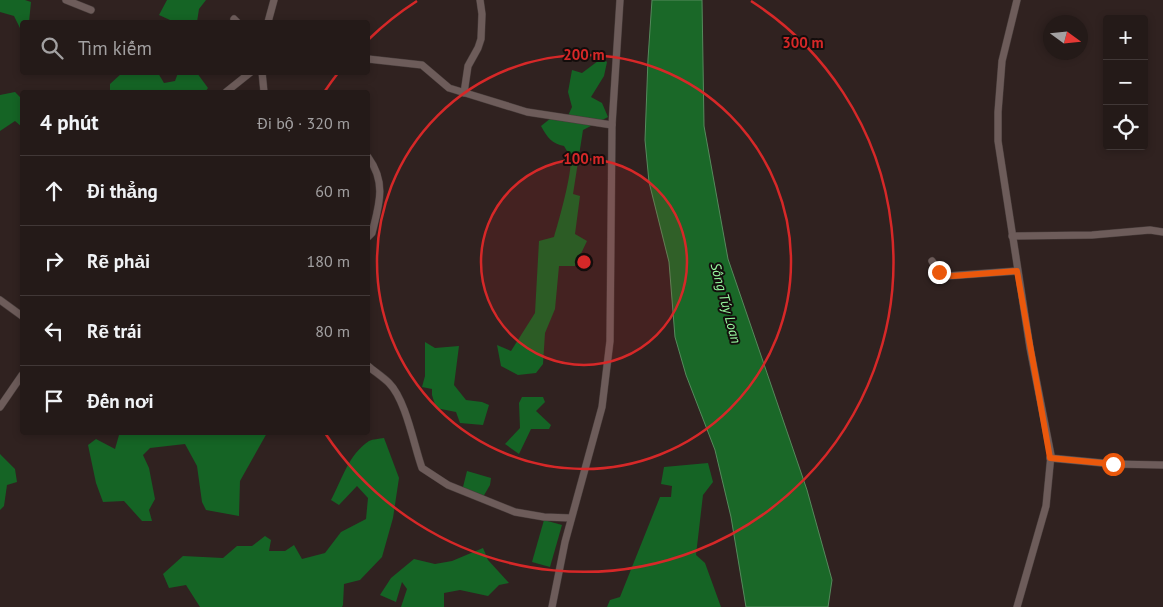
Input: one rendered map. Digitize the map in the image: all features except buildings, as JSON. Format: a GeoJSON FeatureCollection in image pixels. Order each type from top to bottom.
{"type":"FeatureCollection","features":[{"type":"Feature","properties":{"kind":"street"},"geometry":{"type":"LineString","coordinates":[[66,0],[91,10]]}},
{"type":"Feature","properties":{"kind":"street"},"geometry":{"type":"LineString","coordinates":[[269,20],[274,0]]}},
{"type":"Feature","properties":{"kind":"street"},"geometry":{"type":"LineString","coordinates":[[464,93],[468,66],[481,39],[482,14],[480,0]]}},
{"type":"Feature","properties":{"kind":"street"},"geometry":{"type":"LineString","coordinates":[[552,607],[571,518],[602,407],[610,341],[612,125],[620,0]]}},
{"type":"Feature","properties":{"kind":"street"},"geometry":{"type":"LineString","coordinates":[[1017,0],[1002,61],[998,141],[1017,271],[1050,458],[1046,506],[1017,607]]}},
{"type":"Feature","properties":{"kind":"street"},"geometry":{"type":"LineString","coordinates":[[370,59],[422,66],[449,88],[527,112],[612,125]]}},
{"type":"Feature","properties":{"kind":"street"},"geometry":{"type":"LineString","coordinates":[[228,90],[247,75]]}},
{"type":"Feature","properties":{"kind":"street"},"geometry":{"type":"LineString","coordinates":[[262,75],[264,90]]}},
{"type":"Feature","properties":{"kind":"street"},"geometry":{"type":"LineString","coordinates":[[370,161],[379,179],[381,200],[370,235]]}},
{"type":"Feature","properties":{"kind":"street"},"geometry":{"type":"LineString","coordinates":[[1012,236],[1092,235],[1150,230],[1163,232]]}},
{"type":"Feature","properties":{"kind":"street"},"geometry":{"type":"LineString","coordinates":[[932,261],[939,272],[947,276],[1017,271]]}},
{"type":"Feature","properties":{"kind":"street"},"geometry":{"type":"LineString","coordinates":[[0,300],[20,315]]}},
{"type":"Feature","properties":{"kind":"street"},"geometry":{"type":"LineString","coordinates":[[370,368],[390,384],[403,407],[422,468],[428,473],[448,485],[516,512],[544,517],[571,518]]}},
{"type":"Feature","properties":{"kind":"street"},"geometry":{"type":"LineString","coordinates":[[0,407],[20,378]]}},
{"type":"Feature","properties":{"kind":"street"},"geometry":{"type":"LineString","coordinates":[[1050,458],[1113,464],[1163,465]]}},
{"type":"Feature","properties":{"kind":"shaded area"},"geometry":{"type":"Polygon","coordinates":[[[0,0],[25,0],[31,2],[29,20],[20,20],[20,28],[14,16],[0,12],[0,0]]]}},
{"type":"Feature","properties":{"kind":"shaded area"},"geometry":{"type":"Polygon","coordinates":[[[167,0],[206,0],[199,9],[197,20],[170,20],[159,15],[167,0]]]}},
{"type":"Feature","properties":{"kind":"shaded area"},"geometry":{"type":"Polygon","coordinates":[[[602,58],[607,62],[604,76],[591,97],[602,103],[608,117],[583,130],[573,194],[580,196],[575,234],[587,241],[575,266],[559,266],[555,309],[545,333],[543,364],[536,373],[518,375],[501,366],[497,345],[511,351],[535,313],[539,241],[554,237],[565,196],[571,163],[570,156],[564,146],[556,144],[550,139],[541,126],[551,118],[566,120],[572,107],[568,92],[572,70],[582,73],[602,58]]]}},
{"type":"Feature","properties":{"kind":"shaded area"},"geometry":{"type":"Polygon","coordinates":[[[120,75],[159,75],[164,83],[175,81],[177,75],[198,75],[208,88],[206,90],[110,90],[110,84],[120,75]]]}},
{"type":"Feature","properties":{"kind":"shaded area"},"geometry":{"type":"Polygon","coordinates":[[[15,92],[20,97],[20,125],[15,121],[0,131],[0,95],[15,92]]]}},
{"type":"Feature","properties":{"kind":"shaded area"},"geometry":{"type":"Polygon","coordinates":[[[425,342],[435,348],[459,346],[454,385],[466,400],[489,405],[483,425],[460,423],[456,412],[436,408],[432,389],[422,387],[425,376],[425,342]]]}},
{"type":"Feature","properties":{"kind":"shaded area"},"geometry":{"type":"Polygon","coordinates":[[[522,397],[543,397],[545,402],[536,411],[551,425],[549,429],[531,429],[519,454],[505,444],[520,428],[519,403],[522,397]]]}},
{"type":"Feature","properties":{"kind":"shaded area"},"geometry":{"type":"Polygon","coordinates":[[[119,435],[266,435],[240,481],[239,516],[206,510],[202,502],[197,466],[185,444],[150,448],[143,455],[149,468],[155,499],[149,510],[152,521],[142,521],[124,501],[103,502],[96,483],[88,445],[96,439],[115,449],[119,435]]]}},
{"type":"Feature","properties":{"kind":"shaded area"},"geometry":{"type":"Polygon","coordinates":[[[384,438],[399,478],[393,518],[382,557],[360,580],[344,584],[342,607],[200,607],[186,585],[169,588],[163,574],[183,556],[223,558],[237,546],[252,546],[265,536],[271,540],[269,551],[285,551],[294,545],[302,559],[325,553],[341,532],[366,519],[368,498],[357,486],[339,505],[331,500],[346,468],[356,453],[369,441],[384,438]]]}},
{"type":"Feature","properties":{"kind":"shaded area"},"geometry":{"type":"Polygon","coordinates":[[[0,454],[15,469],[17,482],[7,485],[4,506],[0,510],[0,454]]]}},
{"type":"Feature","properties":{"kind":"shaded area"},"geometry":{"type":"Polygon","coordinates":[[[708,463],[713,482],[703,495],[696,555],[705,563],[721,607],[607,607],[610,600],[620,597],[660,497],[671,497],[672,486],[661,484],[664,467],[708,463]]]}},
{"type":"Feature","properties":{"kind":"shaded area"},"geometry":{"type":"Polygon","coordinates":[[[467,471],[491,478],[490,485],[483,497],[463,487],[467,471]]]}},
{"type":"Feature","properties":{"kind":"shaded area"},"geometry":{"type":"Polygon","coordinates":[[[544,520],[562,525],[550,567],[532,562],[544,520]]]}},
{"type":"Feature","properties":{"kind":"shaded area"},"geometry":{"type":"Polygon","coordinates":[[[483,548],[488,560],[509,583],[499,585],[488,596],[460,590],[444,593],[444,607],[401,607],[407,589],[402,582],[396,602],[380,595],[391,578],[414,559],[435,564],[452,561],[483,548]]]}},
{"type":"Feature","properties":{"kind":"water","name":"Sông Túy Loan"},"geometry":{"type":"Polygon","coordinates":[[[652,0],[702,0],[704,126],[728,259],[807,490],[832,580],[828,607],[746,607],[731,517],[715,450],[686,375],[675,337],[669,262],[649,182],[645,140],[652,0]]]}},
{"type":"Feature","properties":{"kind":"route"},"geometry":{"type":"LineString","coordinates":[[939,272],[952,276],[1017,271],[1051,455],[1050,458],[1113,464]]}}]}
